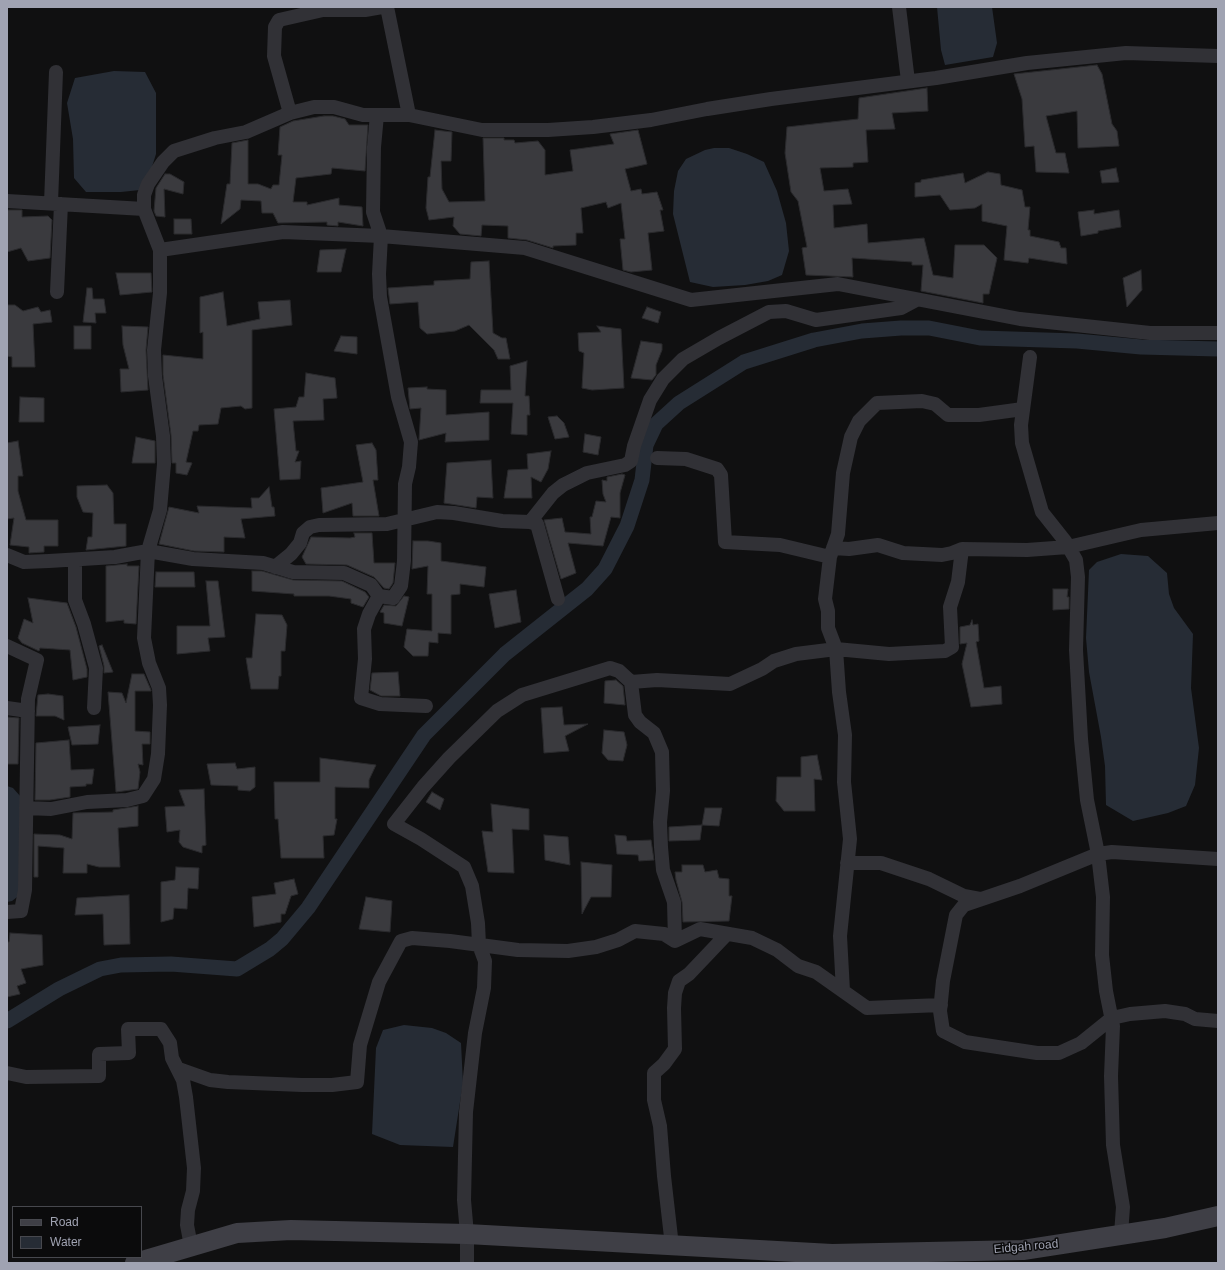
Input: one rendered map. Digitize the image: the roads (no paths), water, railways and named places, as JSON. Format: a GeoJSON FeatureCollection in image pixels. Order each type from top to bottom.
{"type":"FeatureCollection","features":[{"type":"Feature","properties":{"kind":"street"},"geometry":{"type":"LineString","coordinates":[[290,113],[274,56],[275,27],[279,20],[323,10],[365,10],[382,7]]}},
{"type":"Feature","properties":{"kind":"street"},"geometry":{"type":"LineString","coordinates":[[387,7],[409,115]]}},
{"type":"Feature","properties":{"kind":"street"},"geometry":{"type":"LineString","coordinates":[[899,7],[908,81]]}},
{"type":"Feature","properties":{"kind":"street"},"geometry":{"type":"LineString","coordinates":[[26,808],[51,809],[87,802],[127,800],[143,796],[154,779],[158,754],[160,705],[159,688],[149,664],[144,638],[148,551],[160,510],[164,464],[163,436],[158,406],[154,350],[160,293],[160,250],[144,208],[144,195],[148,184],[163,162],[174,151],[215,138],[253,130],[290,113],[314,107],[334,107],[363,115],[409,115],[482,130],[592,127],[651,120],[771,98],[908,81],[1027,63],[1126,53],[1218,56]]}},
{"type":"Feature","properties":{"kind":"street"},"geometry":{"type":"LineString","coordinates":[[56,72],[57,292]]}},
{"type":"Feature","properties":{"kind":"street"},"geometry":{"type":"LineString","coordinates":[[7,554],[24,562],[75,560],[148,551],[193,559],[248,561],[293,572],[344,573],[371,585],[379,596],[393,598],[401,586],[404,561],[405,484],[409,467],[411,442],[398,397],[380,297],[378,274],[381,236],[373,212],[374,147],[378,115]]}},
{"type":"Feature","properties":{"kind":"street"},"geometry":{"type":"LineString","coordinates":[[7,201],[144,208]]}},
{"type":"Feature","properties":{"kind":"street"},"geometry":{"type":"LineString","coordinates":[[160,250],[283,232],[381,236],[525,248],[691,300],[838,284],[1020,319],[1150,333],[1218,333]]}},
{"type":"Feature","properties":{"kind":"street"},"geometry":{"type":"LineString","coordinates":[[530,522],[553,493],[563,486],[587,473],[625,465],[631,461],[634,446],[650,400],[663,379],[683,359],[719,338],[769,312],[786,311],[816,320],[901,308],[916,300]]}},
{"type":"Feature","properties":{"kind":"street"},"geometry":{"type":"LineString","coordinates":[[1030,357],[1021,425],[1022,443],[1042,512],[1076,560],[1078,577],[1076,650],[1087,800],[1098,854],[1103,897],[1103,973],[1113,1026],[1111,1076],[1113,1145],[1123,1207],[1121,1234]]}},
{"type":"Feature","properties":{"kind":"street"},"geometry":{"type":"LineString","coordinates":[[843,991],[840,936],[850,839],[844,782],[845,736],[839,692],[836,649],[828,628],[828,611],[825,599],[831,553],[838,534],[843,473],[851,437],[859,421],[877,403],[922,401],[935,404],[948,415],[979,415],[1023,409]]}},
{"type":"Feature","properties":{"kind":"street"},"geometry":{"type":"LineString","coordinates":[[657,458],[686,459],[717,469],[721,475],[725,542],[780,545],[831,553],[849,549],[878,546],[904,553],[942,555],[952,554],[962,549],[1027,550],[1068,547],[1140,530],[1218,523]]}},
{"type":"Feature","properties":{"kind":"street"},"geometry":{"type":"LineString","coordinates":[[275,567],[292,554],[300,543],[303,533],[310,527],[387,524],[437,512],[454,513],[502,521],[530,522],[537,524],[558,599]]}},
{"type":"Feature","properties":{"kind":"street"},"geometry":{"type":"LineString","coordinates":[[631,682],[657,680],[730,684],[762,669],[774,661],[796,654],[836,649],[890,654],[945,651],[952,647],[950,607],[958,582],[962,549]]}},
{"type":"Feature","properties":{"kind":"street"},"geometry":{"type":"LineString","coordinates":[[75,560],[75,600],[84,624],[96,668],[94,708]]}},
{"type":"Feature","properties":{"kind":"street"},"geometry":{"type":"LineString","coordinates":[[379,596],[369,614],[364,629],[365,659],[361,698],[380,704],[426,706]]}},
{"type":"Feature","properties":{"kind":"street"},"geometry":{"type":"LineString","coordinates":[[7,646],[37,660],[28,699],[25,890],[21,911],[7,912]]}},
{"type":"Feature","properties":{"kind":"street"},"geometry":{"type":"LineString","coordinates":[[468,1263],[464,1200],[466,1112],[475,1033],[485,974],[485,961],[479,945],[478,923],[472,886],[464,867],[421,839],[394,824],[423,787],[449,758],[497,711],[522,695],[610,668],[619,671],[631,682],[635,715],[654,733],[662,752],[663,791],[660,822],[661,847],[663,870],[674,902],[675,941]]}},
{"type":"Feature","properties":{"kind":"street"},"geometry":{"type":"LineString","coordinates":[[7,708],[28,711]]}},
{"type":"Feature","properties":{"kind":"street"},"geometry":{"type":"LineString","coordinates":[[1218,859],[1112,852],[1098,854],[1069,868],[1000,894],[964,905],[956,915],[940,1011],[943,1031],[960,1040],[1037,1053],[1059,1053],[1081,1043],[1112,1018],[1148,1011],[1165,1011],[1185,1014],[1195,1020],[1218,1021]]}},
{"type":"Feature","properties":{"kind":"street"},"geometry":{"type":"LineString","coordinates":[[847,863],[882,864],[929,879],[964,896],[980,899]]}},
{"type":"Feature","properties":{"kind":"street"},"geometry":{"type":"LineString","coordinates":[[675,941],[700,929],[752,938],[777,950],[798,966],[816,972],[867,1008],[941,1005]]}},
{"type":"Feature","properties":{"kind":"street"},"geometry":{"type":"LineString","coordinates":[[179,1069],[210,1080],[228,1082],[332,1085],[357,1082],[360,1045],[365,1022],[379,982],[401,941],[412,938],[532,951],[568,951],[596,947],[618,940],[635,931],[664,934],[675,941]]}},
{"type":"Feature","properties":{"kind":"street"},"geometry":{"type":"LineString","coordinates":[[672,1255],[660,1126],[654,1100],[654,1073],[664,1064],[675,1049],[674,1008],[675,993],[679,982],[689,974],[727,934]]}},
{"type":"Feature","properties":{"kind":"street"},"geometry":{"type":"LineString","coordinates":[[7,1073],[26,1077],[100,1076],[100,1054],[129,1053],[128,1029],[161,1029],[170,1043],[172,1058],[179,1069],[186,1097],[194,1160],[193,1191],[188,1210],[187,1225],[192,1246]]}},
{"type":"Feature","properties":{"kind":"street","name":"Eidgah road"},"geometry":{"type":"LineString","coordinates":[[135,1263],[236,1233],[291,1230],[467,1234],[672,1255],[832,1258],[1024,1256],[1121,1234],[1165,1228],[1218,1216]]}},
{"type":"Feature","properties":{"kind":"water"},"geometry":{"type":"Polygon","coordinates":[[[937,7],[992,7],[997,43],[993,57],[945,65],[941,50],[937,7]]]}},
{"type":"Feature","properties":{"kind":"water"},"geometry":{"type":"Polygon","coordinates":[[[114,71],[145,72],[156,93],[156,154],[151,170],[140,190],[121,192],[86,192],[74,178],[73,139],[67,103],[75,78],[114,71]]]}},
{"type":"Feature","properties":{"kind":"water"},"geometry":{"type":"Polygon","coordinates":[[[714,148],[729,148],[764,162],[777,191],[786,223],[789,251],[782,275],[768,281],[745,285],[713,287],[690,282],[673,214],[674,191],[678,171],[686,159],[705,150],[714,148]]]}},
{"type":"Feature","properties":{"kind":"water"},"geometry":{"type":"Polygon","coordinates":[[[1121,554],[1148,556],[1167,573],[1169,594],[1174,608],[1193,634],[1191,688],[1199,748],[1195,785],[1186,806],[1168,813],[1133,821],[1106,805],[1105,766],[1089,672],[1086,638],[1089,570],[1097,562],[1121,554]]]}},
{"type":"Feature","properties":{"kind":"water"},"geometry":{"type":"Polygon","coordinates":[[[7,786],[13,788],[21,797],[21,894],[12,901],[7,902],[7,786]]]}},
{"type":"Feature","properties":{"kind":"water"},"geometry":{"type":"Polygon","coordinates":[[[404,1025],[432,1028],[446,1033],[461,1043],[463,1083],[453,1147],[400,1145],[372,1134],[376,1048],[383,1030],[404,1025]]]}},
{"type":"Feature","properties":{"kind":"waterway"},"geometry":{"type":"LineString","coordinates":[[7,1021],[59,989],[100,969],[121,965],[171,964],[237,969],[270,949],[282,939],[308,908],[424,735],[505,654],[587,589],[605,569],[627,526],[642,480],[646,445],[656,424],[679,403],[744,362],[814,340],[862,331],[901,328],[929,328],[980,338],[1077,341],[1141,347],[1218,349]]}}]}
